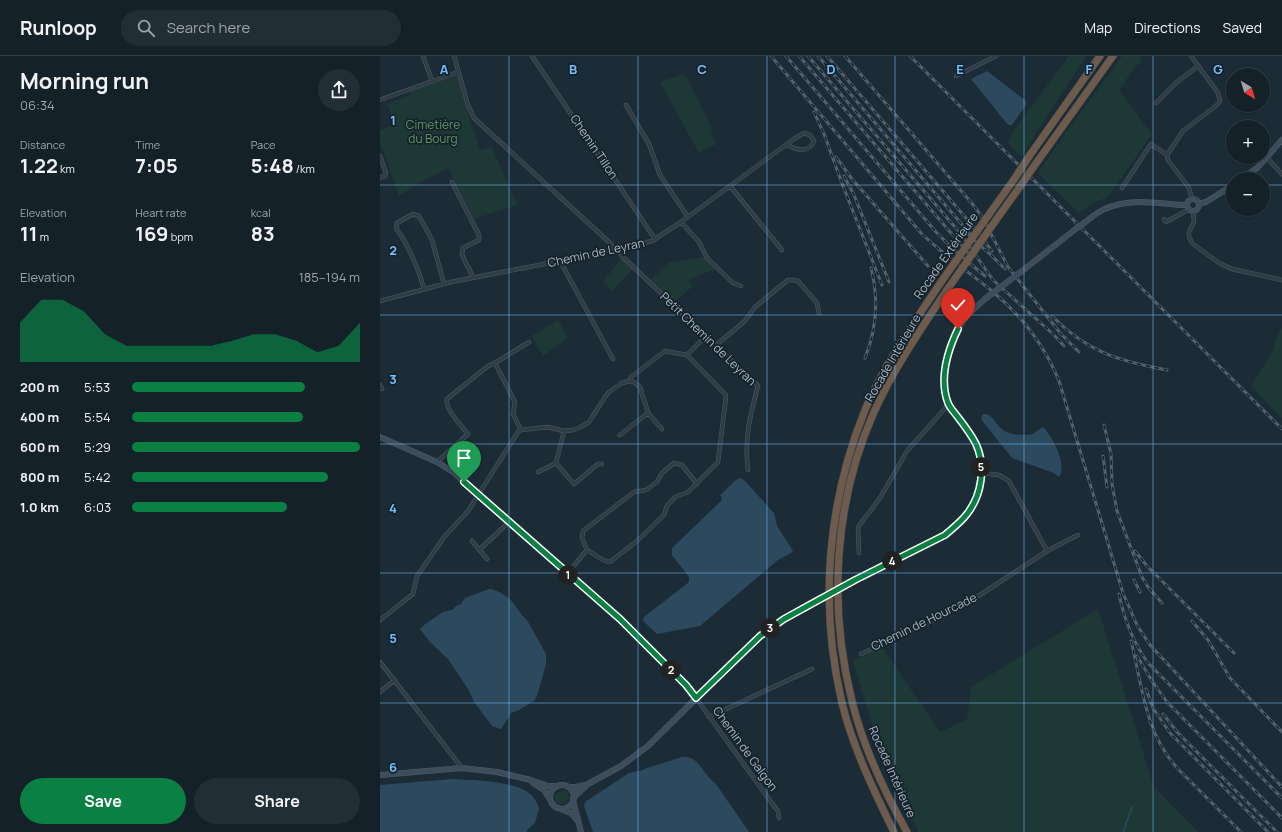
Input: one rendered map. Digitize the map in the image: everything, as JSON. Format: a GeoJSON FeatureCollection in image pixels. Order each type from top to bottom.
{"type":"FeatureCollection","features":[{"type":"Feature","properties":{"kind":"highway","name":"Rocade Extérieure"},"geometry":{"type":"LineString","coordinates":[[894,832],[862,763],[842,704],[833,658],[830,635],[828,578],[837,499],[849,456],[865,409],[883,372],[911,326],[941,282],[1100,56]]}},
{"type":"Feature","properties":{"kind":"highway","name":"Rocade Intérieure"},"geometry":{"type":"LineString","coordinates":[[907,832],[872,761],[862,736],[852,702],[843,657],[838,602],[840,546],[847,502],[857,459],[874,412],[892,377],[919,332],[996,220],[1113,56]]}},
{"type":"Feature","properties":{"kind":"street"},"geometry":{"type":"LineString","coordinates":[[424,56],[432,81]]}},
{"type":"Feature","properties":{"kind":"street","name":"Petit Chemin de Leyran"},"geometry":{"type":"LineString","coordinates":[[454,56],[468,105],[474,118],[610,243],[613,248],[616,249],[758,386],[747,429],[746,456],[748,470]]}},
{"type":"Feature","properties":{"kind":"street","name":"Chemin Tillon"},"geometry":{"type":"LineString","coordinates":[[532,56],[655,239]]}},
{"type":"Feature","properties":{"kind":"street"},"geometry":{"type":"LineString","coordinates":[[956,76],[996,56]]}},
{"type":"Feature","properties":{"kind":"street"},"geometry":{"type":"LineString","coordinates":[[1167,155],[1182,132],[1217,106],[1220,101],[1218,94],[1191,56]]}},
{"type":"Feature","properties":{"kind":"street"},"geometry":{"type":"LineString","coordinates":[[1156,103],[1177,82],[1198,66]]}},
{"type":"Feature","properties":{"kind":"street"},"geometry":{"type":"LineString","coordinates":[[380,100],[458,72]]}},
{"type":"Feature","properties":{"kind":"street"},"geometry":{"type":"LineString","coordinates":[[626,105],[649,144],[660,175],[688,217]]}},
{"type":"Feature","properties":{"kind":"street","name":"Chemin de Leyran"},"geometry":{"type":"LineString","coordinates":[[380,301],[473,277],[560,261],[655,239],[681,222],[730,186],[787,145],[804,133],[810,134],[814,141],[806,150],[801,150],[787,145]]}},
{"type":"Feature","properties":{"kind":"street"},"geometry":{"type":"LineString","coordinates":[[1270,154],[1282,140]]}},
{"type":"Feature","properties":{"kind":"street"},"geometry":{"type":"LineString","coordinates":[[1122,188],[1151,144],[1167,155],[1168,160],[1189,188],[1192,199]]}},
{"type":"Feature","properties":{"kind":"street"},"geometry":{"type":"LineString","coordinates":[[380,156],[386,173],[385,176],[380,178]]}},
{"type":"Feature","properties":{"kind":"street"},"geometry":{"type":"LineString","coordinates":[[1270,161],[1282,174]]}},
{"type":"Feature","properties":{"kind":"street"},"geometry":{"type":"LineString","coordinates":[[1252,172],[1261,164]]}},
{"type":"Feature","properties":{"kind":"street"},"geometry":{"type":"LineString","coordinates":[[452,182],[479,235],[478,240],[463,248],[462,255],[473,277]]}},
{"type":"Feature","properties":{"kind":"street"},"geometry":{"type":"LineString","coordinates":[[730,186],[782,250]]}},
{"type":"Feature","properties":{"kind":"street"},"geometry":{"type":"LineString","coordinates":[[1199,204],[1206,202],[1226,189]]}},
{"type":"Feature","properties":{"kind":"street"},"geometry":{"type":"LineString","coordinates":[[1192,199],[1197,200],[1199,204]]}},
{"type":"Feature","properties":{"kind":"street"},"geometry":{"type":"LineString","coordinates":[[1192,199],[1188,201],[1189,209],[1194,222],[1188,232],[1192,243],[1219,263],[1232,269],[1282,280]]}},
{"type":"Feature","properties":{"kind":"street"},"geometry":{"type":"LineString","coordinates":[[380,775],[462,768],[523,777],[548,786],[564,785],[568,787],[576,787],[588,784],[621,766],[648,746],[760,636],[812,602],[945,535],[968,513],[978,493],[982,473],[980,458],[976,443],[949,404],[944,386],[946,366],[951,344],[964,320],[972,310],[985,298],[1104,209],[1120,204],[1137,202],[1189,209],[1198,209],[1199,204]]}},
{"type":"Feature","properties":{"kind":"street"},"geometry":{"type":"LineString","coordinates":[[1164,218],[1166,222],[1189,209]]}},
{"type":"Feature","properties":{"kind":"street"},"geometry":{"type":"LineString","coordinates":[[424,289],[410,250],[397,229],[398,223],[413,214],[419,216],[432,240],[444,284]]}},
{"type":"Feature","properties":{"kind":"street"},"geometry":{"type":"LineString","coordinates":[[681,222],[699,242],[707,258],[733,283],[741,286]]}},
{"type":"Feature","properties":{"kind":"street"},"geometry":{"type":"LineString","coordinates":[[560,261],[613,359]]}},
{"type":"Feature","properties":{"kind":"street"},"geometry":{"type":"LineString","coordinates":[[716,346],[745,321],[755,307],[788,280],[798,281],[817,303],[818,313]]}},
{"type":"Feature","properties":{"kind":"street"},"geometry":{"type":"LineString","coordinates":[[687,355],[706,336]]}},
{"type":"Feature","properties":{"kind":"street"},"geometry":{"type":"LineString","coordinates":[[437,462],[468,434],[453,415],[447,404],[447,399],[488,366],[529,342]]}},
{"type":"Feature","properties":{"kind":"street"},"geometry":{"type":"LineString","coordinates":[[586,550],[594,553],[603,561],[610,562],[638,540],[664,515],[667,506],[675,497],[688,492],[718,462],[726,397],[725,394],[687,355],[665,351],[631,377],[630,381]]}},
{"type":"Feature","properties":{"kind":"street"},"geometry":{"type":"LineString","coordinates":[[495,363],[514,402],[513,414],[521,430]]}},
{"type":"Feature","properties":{"kind":"street"},"geometry":{"type":"LineString","coordinates":[[380,620],[413,594],[416,576],[445,536],[465,515],[518,432],[521,430],[548,427],[564,431],[573,430],[589,422],[604,397],[622,383],[630,381],[634,382],[640,387],[648,413],[662,429]]}},
{"type":"Feature","properties":{"kind":"street"},"geometry":{"type":"LineString","coordinates":[[380,385],[382,389]]}},
{"type":"Feature","properties":{"kind":"street"},"geometry":{"type":"LineString","coordinates":[[859,553],[858,527],[880,498],[907,451],[949,404]]}},
{"type":"Feature","properties":{"kind":"street"},"geometry":{"type":"LineString","coordinates":[[620,435],[648,413]]}},
{"type":"Feature","properties":{"kind":"street"},"geometry":{"type":"LineString","coordinates":[[538,472],[556,463],[564,431]]}},
{"type":"Feature","properties":{"kind":"street","name":"Chemin de Galgon"},"geometry":{"type":"LineString","coordinates":[[380,437],[437,462],[452,472],[620,619],[686,685],[778,811],[779,818]]}},
{"type":"Feature","properties":{"kind":"street"},"geometry":{"type":"LineString","coordinates":[[556,463],[574,484],[598,464],[602,464]]}},
{"type":"Feature","properties":{"kind":"street"},"geometry":{"type":"LineString","coordinates":[[586,550],[582,538],[583,531],[634,492],[646,490],[657,482],[662,473],[674,463],[682,465],[696,484]]}},
{"type":"Feature","properties":{"kind":"street"},"geometry":{"type":"LineString","coordinates":[[982,473],[999,475],[1009,480],[1047,551]]}},
{"type":"Feature","properties":{"kind":"street"},"geometry":{"type":"LineString","coordinates":[[479,550],[509,522]]}},
{"type":"Feature","properties":{"kind":"street","name":"Chemin de Hourcade"},"geometry":{"type":"LineString","coordinates":[[861,654],[933,621],[980,595],[1047,551],[1078,535]]}},
{"type":"Feature","properties":{"kind":"street"},"geometry":{"type":"LineString","coordinates":[[472,541],[487,559]]}},
{"type":"Feature","properties":{"kind":"street"},"geometry":{"type":"LineString","coordinates":[[567,574],[586,550]]}},
{"type":"Feature","properties":{"kind":"street"},"geometry":{"type":"LineString","coordinates":[[380,662],[462,768]]}},
{"type":"Feature","properties":{"kind":"street"},"geometry":{"type":"LineString","coordinates":[[709,717],[812,669]]}},
{"type":"Feature","properties":{"kind":"street"},"geometry":{"type":"LineString","coordinates":[[380,692],[395,680]]}},
{"type":"Feature","properties":{"kind":"street"},"geometry":{"type":"LineString","coordinates":[[523,777],[544,790],[554,806],[571,813],[578,821]]}},
{"type":"Feature","properties":{"kind":"street"},"geometry":{"type":"LineString","coordinates":[[561,809],[567,808],[588,784]]}},
{"type":"Feature","properties":{"kind":"street"},"geometry":{"type":"LineString","coordinates":[[550,799],[551,791],[557,786]]}},
{"type":"Feature","properties":{"kind":"street"},"geometry":{"type":"LineString","coordinates":[[568,787],[572,791],[581,832]]}},
{"type":"Feature","properties":{"kind":"green space"},"geometry":{"type":"Polygon","coordinates":[[[1069,56],[1086,56],[1021,157],[1007,142],[1069,56]]]}},
{"type":"Feature","properties":{"kind":"green space"},"geometry":{"type":"Polygon","coordinates":[[[1122,56],[1142,56],[1141,58],[1143,61],[1135,67],[1119,90],[1152,134],[1109,196],[1094,203],[1079,213],[1038,173],[1122,56]]]}},
{"type":"Feature","properties":{"kind":"green space"},"geometry":{"type":"Polygon","coordinates":[[[685,74],[713,131],[710,133],[716,144],[699,153],[660,82],[685,74]]]}},
{"type":"Feature","properties":{"kind":"green space","name":"Cimetière du Bourg"},"geometry":{"type":"Polygon","coordinates":[[[454,76],[457,77],[480,150],[492,147],[517,205],[474,219],[448,168],[422,181],[399,196],[380,142],[380,130],[395,125],[387,104],[411,95],[410,91],[454,76]]]}},
{"type":"Feature","properties":{"kind":"green space"},"geometry":{"type":"Polygon","coordinates":[[[704,257],[715,269],[688,280],[693,286],[675,302],[651,280],[668,263],[704,257]]]}},
{"type":"Feature","properties":{"kind":"green space"},"geometry":{"type":"Polygon","coordinates":[[[622,258],[633,269],[612,291],[603,281],[622,258]]]}},
{"type":"Feature","properties":{"kind":"green space"},"geometry":{"type":"Polygon","coordinates":[[[558,320],[568,338],[543,356],[532,336],[558,320]]]}},
{"type":"Feature","properties":{"kind":"green space"},"geometry":{"type":"Polygon","coordinates":[[[1282,328],[1282,418],[1251,386],[1273,351],[1276,339],[1282,328]]]}},
{"type":"Feature","properties":{"kind":"green space"},"geometry":{"type":"Polygon","coordinates":[[[1098,609],[1154,787],[1198,832],[919,832],[912,820],[878,744],[853,661],[882,647],[940,732],[967,719],[971,687],[1098,609]]]}},
{"type":"Feature","properties":{"kind":"green space"},"geometry":{"type":"Polygon","coordinates":[[[564,790],[568,793],[569,799],[565,803],[559,804],[555,800],[554,794],[564,790]]]}},
{"type":"Feature","properties":{"kind":"water"},"geometry":{"type":"Polygon","coordinates":[[[987,71],[1026,101],[1026,105],[1012,125],[1008,125],[971,79],[987,71]]]}},
{"type":"Feature","properties":{"kind":"water"},"geometry":{"type":"Polygon","coordinates":[[[983,414],[992,417],[1002,429],[1012,434],[1032,434],[1043,427],[1051,437],[1058,451],[1062,465],[1059,477],[1054,473],[1012,458],[983,422],[981,418],[983,414]]]}},
{"type":"Feature","properties":{"kind":"water"},"geometry":{"type":"Polygon","coordinates":[[[741,478],[774,513],[777,526],[793,551],[778,560],[700,626],[657,634],[643,621],[644,617],[689,582],[689,577],[672,555],[672,548],[721,501],[722,498],[720,495],[736,480],[741,478]]]}},
{"type":"Feature","properties":{"kind":"water"},"geometry":{"type":"Polygon","coordinates":[[[489,589],[499,592],[511,601],[527,620],[546,654],[546,664],[537,696],[534,701],[511,713],[500,729],[492,726],[474,702],[468,689],[448,659],[430,642],[420,629],[443,612],[452,610],[461,604],[465,598],[489,589]]]}},
{"type":"Feature","properties":{"kind":"water"},"geometry":{"type":"Polygon","coordinates":[[[682,757],[693,759],[701,767],[716,784],[749,832],[593,832],[584,806],[585,802],[629,773],[682,757]]]}},
{"type":"Feature","properties":{"kind":"water"},"geometry":{"type":"Polygon","coordinates":[[[453,779],[499,783],[524,790],[537,802],[539,808],[535,823],[527,830],[527,832],[380,832],[380,785],[453,779]]]}},
{"type":"Feature","properties":{"kind":"waterway"},"geometry":{"type":"LineString","coordinates":[[1123,832],[1132,807]]}},
{"type":"Feature","properties":{"kind":"railway"},"geometry":{"type":"LineString","coordinates":[[771,56],[921,233],[938,249],[1003,301],[1032,332],[1047,356],[1059,381],[1123,593],[1137,625],[1150,645],[1282,787]]}},
{"type":"Feature","properties":{"kind":"railway"},"geometry":{"type":"LineString","coordinates":[[786,56],[936,232],[954,250],[985,276]]}},
{"type":"Feature","properties":{"kind":"railway"},"geometry":{"type":"LineString","coordinates":[[799,56],[969,254]]}},
{"type":"Feature","properties":{"kind":"railway"},"geometry":{"type":"LineString","coordinates":[[808,56],[960,233],[993,280],[1054,335],[1064,346]]}},
{"type":"Feature","properties":{"kind":"railway"},"geometry":{"type":"LineString","coordinates":[[818,56],[970,234]]}},
{"type":"Feature","properties":{"kind":"railway"},"geometry":{"type":"LineString","coordinates":[[827,56],[972,225],[992,251]]}},
{"type":"Feature","properties":{"kind":"railway"},"geometry":{"type":"LineString","coordinates":[[845,56],[975,207],[984,220],[1008,267],[1061,334],[1079,352]]}},
{"type":"Feature","properties":{"kind":"railway"},"geometry":{"type":"LineString","coordinates":[[910,56],[1282,429]]}},
{"type":"Feature","properties":{"kind":"railway"},"geometry":{"type":"LineString","coordinates":[[814,112],[824,134],[882,285]]}},
{"type":"Feature","properties":{"kind":"railway"},"geometry":{"type":"LineString","coordinates":[[836,157],[852,179],[928,266]]}},
{"type":"Feature","properties":{"kind":"railway"},"geometry":{"type":"LineString","coordinates":[[844,176],[854,195],[889,282]]}},
{"type":"Feature","properties":{"kind":"railway"},"geometry":{"type":"LineString","coordinates":[[964,231],[1005,269]]}},
{"type":"Feature","properties":{"kind":"railway"},"geometry":{"type":"LineString","coordinates":[[865,358],[872,336],[876,313],[874,280],[871,268]]}},
{"type":"Feature","properties":{"kind":"railway"},"geometry":{"type":"LineString","coordinates":[[1052,316],[1065,328],[1091,347],[1134,363],[1167,370]]}},
{"type":"Feature","properties":{"kind":"railway"},"geometry":{"type":"LineString","coordinates":[[1104,425],[1111,454],[1112,484],[1117,511],[1142,577],[1148,587],[1162,603]]}},
{"type":"Feature","properties":{"kind":"railway"},"geometry":{"type":"LineString","coordinates":[[1103,456],[1107,487]]}},
{"type":"Feature","properties":{"kind":"railway"},"geometry":{"type":"LineString","coordinates":[[1135,551],[1147,566],[1234,653]]}},
{"type":"Feature","properties":{"kind":"railway"},"geometry":{"type":"LineString","coordinates":[[1134,580],[1140,592]]}},
{"type":"Feature","properties":{"kind":"railway"},"geometry":{"type":"LineString","coordinates":[[1119,594],[1130,630],[1148,663],[1282,798]]}},
{"type":"Feature","properties":{"kind":"railway"},"geometry":{"type":"LineString","coordinates":[[1192,621],[1208,640],[1230,678],[1282,732]]}},
{"type":"Feature","properties":{"kind":"railway"},"geometry":{"type":"LineString","coordinates":[[1131,641],[1146,708],[1158,740],[1178,769],[1241,832]]}},
{"type":"Feature","properties":{"kind":"railway"},"geometry":{"type":"LineString","coordinates":[[1137,656],[1167,702],[1282,818]]}},
{"type":"Feature","properties":{"kind":"railway"},"geometry":{"type":"LineString","coordinates":[[1146,689],[1153,708],[1170,733],[1268,832]]}},
{"type":"Feature","properties":{"kind":"railway"},"geometry":{"type":"LineString","coordinates":[[1163,714],[1178,733],[1277,832]]}},
{"type":"Feature","properties":{"kind":"route"},"geometry":{"type":"LineString","coordinates":[[464,482],[620,619],[693,692],[696,698],[760,636],[784,619],[812,602],[945,535],[968,513],[978,493],[982,473],[980,458],[976,443],[949,404],[944,386],[946,366],[951,344],[958,329]]}}]}
